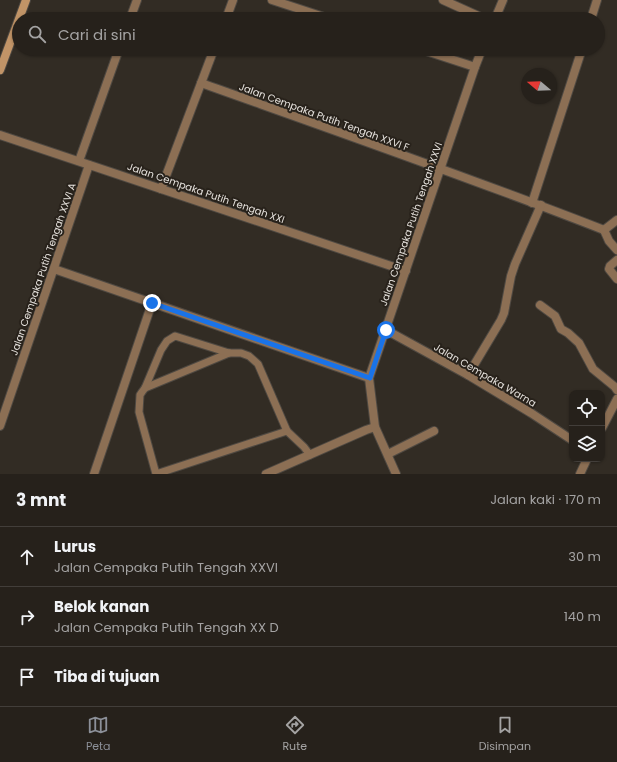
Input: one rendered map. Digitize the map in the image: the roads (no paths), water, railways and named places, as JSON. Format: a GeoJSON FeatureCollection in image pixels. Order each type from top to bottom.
{"type":"FeatureCollection","features":[{"type":"Feature","properties":{"kind":"street"},"geometry":{"type":"LineString","coordinates":[[22,12],[26,0]]}},
{"type":"Feature","properties":{"kind":"street"},"geometry":{"type":"LineString","coordinates":[[133,12],[137,0]]}},
{"type":"Feature","properties":{"kind":"street"},"geometry":{"type":"LineString","coordinates":[[229,12],[233,0]]}},
{"type":"Feature","properties":{"kind":"street"},"geometry":{"type":"LineString","coordinates":[[272,0],[309,12]]}},
{"type":"Feature","properties":{"kind":"street"},"geometry":{"type":"LineString","coordinates":[[443,0],[470,12]]}},
{"type":"Feature","properties":{"kind":"street"},"geometry":{"type":"LineString","coordinates":[[498,12],[502,0]]}},
{"type":"Feature","properties":{"kind":"street"},"geometry":{"type":"LineString","coordinates":[[593,12],[597,0]]}},
{"type":"Feature","properties":{"kind":"street"},"geometry":{"type":"LineString","coordinates":[[0,70],[12,38]]}},
{"type":"Feature","properties":{"kind":"street"},"geometry":{"type":"LineString","coordinates":[[79,161],[116,56]]}},
{"type":"Feature","properties":{"kind":"street"},"geometry":{"type":"LineString","coordinates":[[161,189],[211,56]]}},
{"type":"Feature","properties":{"kind":"street"},"geometry":{"type":"LineString","coordinates":[[441,56],[475,67]]}},
{"type":"Feature","properties":{"kind":"street","name":"Jalan Cempaka Putih Tengah XXVI"},"geometry":{"type":"LineString","coordinates":[[396,474],[375,427],[370,378],[479,56]]}},
{"type":"Feature","properties":{"kind":"street"},"geometry":{"type":"LineString","coordinates":[[532,203],[580,56]]}},
{"type":"Feature","properties":{"kind":"street","name":"Jalan Cempaka Putih Tengah XXVI F"},"geometry":{"type":"LineString","coordinates":[[201,83],[441,169],[604,230]]}},
{"type":"Feature","properties":{"kind":"street","name":"Jalan Cempaka Putih Tengah XXI"},"geometry":{"type":"LineString","coordinates":[[0,135],[406,271]]}},
{"type":"Feature","properties":{"kind":"street","name":"Jalan Cempaka Putih Tengah XXVI A"},"geometry":{"type":"LineString","coordinates":[[0,426],[89,165]]}},
{"type":"Feature","properties":{"kind":"street"},"geometry":{"type":"LineString","coordinates":[[468,375],[501,320],[504,313],[511,276],[515,264],[541,206]]}},
{"type":"Feature","properties":{"kind":"street"},"geometry":{"type":"LineString","coordinates":[[617,220],[604,230],[609,241],[617,250]]}},
{"type":"Feature","properties":{"kind":"street"},"geometry":{"type":"LineString","coordinates":[[617,260],[610,266],[609,269],[617,279]]}},
{"type":"Feature","properties":{"kind":"street"},"geometry":{"type":"LineString","coordinates":[[54,269],[370,378]]}},
{"type":"Feature","properties":{"kind":"street"},"geometry":{"type":"LineString","coordinates":[[94,474],[152,303]]}},
{"type":"Feature","properties":{"kind":"street"},"geometry":{"type":"LineString","coordinates":[[540,306],[555,316],[561,329],[579,343],[593,369],[617,390]]}},
{"type":"Feature","properties":{"kind":"street","name":"Jalan Cempaka Warna"},"geometry":{"type":"LineString","coordinates":[[386,330],[468,375],[569,438]]}},
{"type":"Feature","properties":{"kind":"street"},"geometry":{"type":"LineString","coordinates":[[603,426],[617,399]]}},
{"type":"Feature","properties":{"kind":"street"},"geometry":{"type":"LineString","coordinates":[[266,474],[375,427]]}},
{"type":"Feature","properties":{"kind":"street"},"geometry":{"type":"LineString","coordinates":[[388,454],[434,432]]}},
{"type":"Feature","properties":{"kind":"street"},"geometry":{"type":"LineString","coordinates":[[580,474],[586,462]]}},
{"type":"Feature","properties":{"kind":"lane"},"geometry":{"type":"LineString","coordinates":[[287,431],[156,474],[139,412],[140,395],[145,388],[161,350],[167,341],[175,336],[229,353],[241,353],[249,356],[258,364],[287,431],[304,447],[310,455]]}},
{"type":"Feature","properties":{"kind":"lane"},"geometry":{"type":"LineString","coordinates":[[145,388],[229,353]]}}]}
